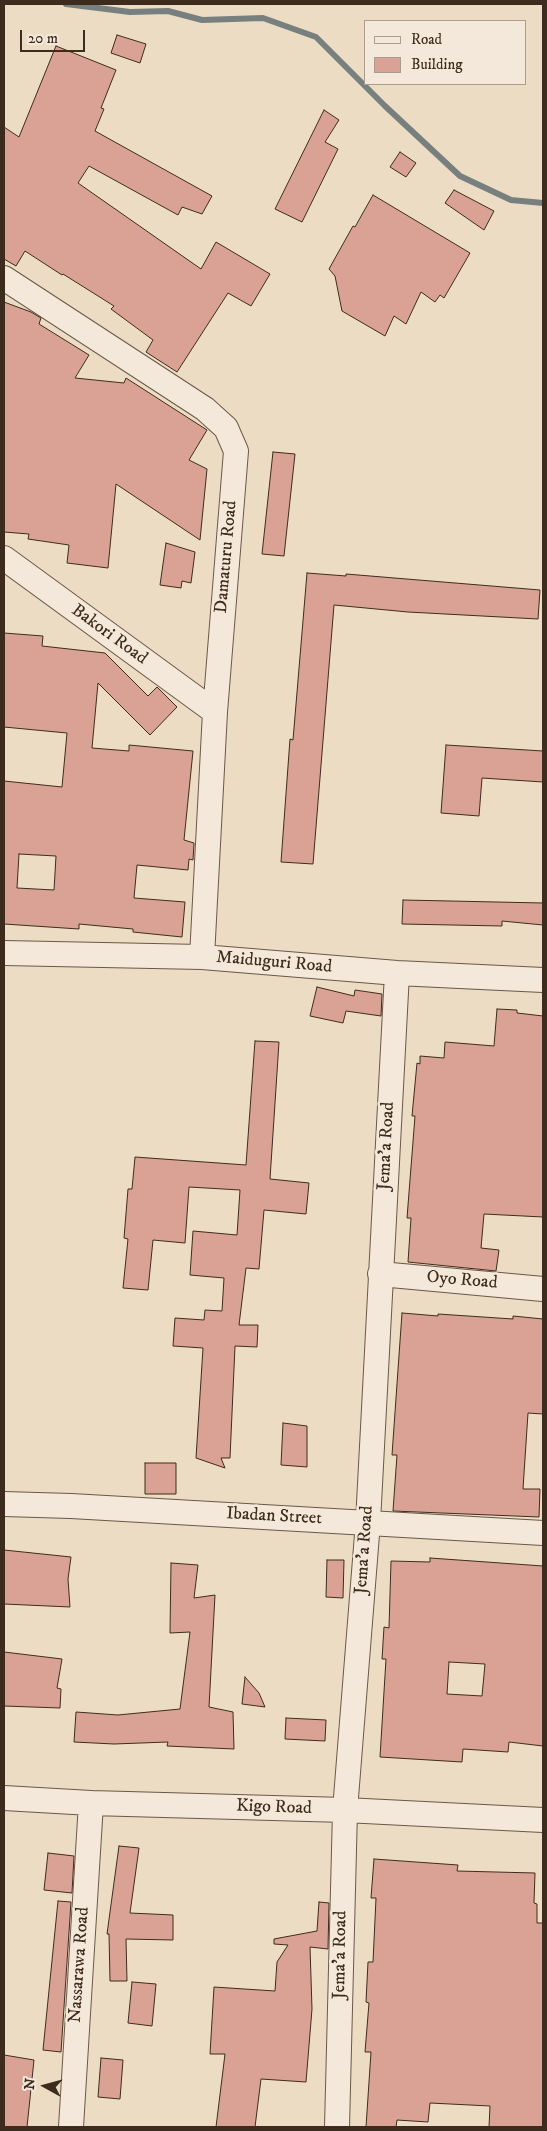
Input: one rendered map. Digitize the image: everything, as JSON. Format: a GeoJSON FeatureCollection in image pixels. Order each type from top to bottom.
{"type":"FeatureCollection","features":[{"type":"Feature","properties":{"kind":"street","name":"Damaturu Road"},"geometry":{"type":"LineString","coordinates":[[4,278],[205,410],[226,428],[236,451],[215,712],[202,957]]}},
{"type":"Feature","properties":{"kind":"street","name":"Bakori Road"},"geometry":{"type":"LineString","coordinates":[[4,558],[215,712]]}},
{"type":"Feature","properties":{"kind":"street","name":"Maiduguri Road"},"geometry":{"type":"LineString","coordinates":[[4,953],[202,957],[397,974],[543,980]]}},
{"type":"Feature","properties":{"kind":"street","name":"Jema'a Road"},"geometry":{"type":"LineString","coordinates":[[337,2127],[345,1810],[368,1522],[397,974]]}},
{"type":"Feature","properties":{"kind":"street","name":"Oyo Road"},"geometry":{"type":"LineString","coordinates":[[380,1274],[543,1289]]}},
{"type":"Feature","properties":{"kind":"street","name":"Ibadan Street"},"geometry":{"type":"LineString","coordinates":[[4,1504],[368,1522],[543,1533]]}},
{"type":"Feature","properties":{"kind":"street","name":"Kigo Road"},"geometry":{"type":"LineString","coordinates":[[4,1798],[91,1803],[345,1810],[543,1820]]}},
{"type":"Feature","properties":{"kind":"street","name":"Nassarawa Road"},"geometry":{"type":"LineString","coordinates":[[70,2127],[91,1803]]}},
{"type":"Feature","properties":{"kind":"building"},"geometry":{"type":"Polygon","coordinates":[[[117,35],[146,44],[140,63],[111,53],[117,35]]]}},
{"type":"Feature","properties":{"kind":"building"},"geometry":{"type":"Polygon","coordinates":[[[56,46],[116,70],[101,108],[104,109],[95,131],[212,196],[202,214],[182,207],[178,215],[89,166],[78,183],[201,269],[216,242],[270,274],[251,306],[228,293],[177,372],[146,352],[153,340],[111,309],[114,306],[25,251],[16,266],[4,259],[4,127],[19,137],[56,46]]]}},
{"type":"Feature","properties":{"kind":"building"},"geometry":{"type":"Polygon","coordinates":[[[324,110],[339,120],[325,142],[338,149],[302,222],[275,209],[324,110]]]}},
{"type":"Feature","properties":{"kind":"building"},"geometry":{"type":"Polygon","coordinates":[[[400,152],[416,163],[406,177],[390,167],[400,152]]]}},
{"type":"Feature","properties":{"kind":"building"},"geometry":{"type":"Polygon","coordinates":[[[454,190],[494,211],[484,230],[445,203],[454,190]]]}},
{"type":"Feature","properties":{"kind":"building"},"geometry":{"type":"Polygon","coordinates":[[[373,195],[470,253],[444,298],[440,295],[435,302],[421,292],[406,324],[394,316],[385,336],[342,311],[335,276],[329,269],[373,195]]]}},
{"type":"Feature","properties":{"kind":"building"},"geometry":{"type":"Polygon","coordinates":[[[4,302],[31,312],[41,318],[39,324],[89,355],[75,378],[124,383],[126,378],[207,430],[189,460],[207,469],[200,540],[116,484],[108,568],[67,563],[69,545],[28,539],[29,534],[4,532],[4,302]]]}},
{"type":"Feature","properties":{"kind":"building"},"geometry":{"type":"Polygon","coordinates":[[[273,452],[295,454],[284,556],[262,554],[273,452]]]}},
{"type":"Feature","properties":{"kind":"building"},"geometry":{"type":"Polygon","coordinates":[[[166,543],[195,552],[191,583],[182,581],[181,588],[160,585],[166,543]]]}},
{"type":"Feature","properties":{"kind":"building"},"geometry":{"type":"Polygon","coordinates":[[[307,573],[346,576],[346,574],[540,590],[538,619],[408,612],[334,605],[313,864],[281,862],[290,739],[293,740],[307,573]]]}},
{"type":"Feature","properties":{"kind":"building"},"geometry":{"type":"Polygon","coordinates":[[[4,633],[43,636],[42,646],[105,653],[148,696],[157,687],[177,707],[150,735],[98,683],[92,748],[129,751],[129,745],[193,751],[184,840],[194,843],[193,860],[189,859],[188,870],[137,865],[134,898],[185,902],[182,937],[133,932],[133,929],[79,924],[79,929],[4,924],[4,781],[62,787],[67,733],[4,727],[4,633]],[[19,854],[17,888],[54,890],[56,856],[19,854]]]}},
{"type":"Feature","properties":{"kind":"building"},"geometry":{"type":"Polygon","coordinates":[[[446,745],[543,751],[543,782],[482,778],[479,816],[441,813],[446,745]]]}},
{"type":"Feature","properties":{"kind":"building"},"geometry":{"type":"Polygon","coordinates":[[[403,900],[543,903],[543,925],[502,921],[502,926],[402,924],[403,900]]]}},
{"type":"Feature","properties":{"kind":"building"},"geometry":{"type":"Polygon","coordinates":[[[317,987],[354,996],[355,990],[382,994],[381,1016],[346,1011],[343,1023],[310,1016],[317,987]]]}},
{"type":"Feature","properties":{"kind":"building"},"geometry":{"type":"Polygon","coordinates":[[[497,1009],[517,1010],[517,1013],[543,1016],[543,1217],[484,1214],[481,1248],[499,1250],[496,1271],[408,1262],[411,1218],[407,1218],[415,1116],[412,1116],[417,1063],[420,1064],[420,1056],[444,1058],[445,1042],[494,1046],[497,1009]]]}},
{"type":"Feature","properties":{"kind":"building"},"geometry":{"type":"Polygon","coordinates":[[[255,1041],[279,1042],[270,1179],[309,1183],[306,1214],[264,1210],[259,1269],[246,1268],[239,1325],[258,1325],[257,1347],[235,1346],[230,1458],[221,1458],[225,1468],[196,1458],[203,1348],[173,1346],[175,1318],[204,1320],[205,1310],[222,1311],[224,1278],[190,1275],[193,1231],[237,1235],[240,1190],[189,1187],[185,1243],[153,1240],[148,1290],[123,1288],[128,1239],[124,1238],[128,1189],[132,1189],[135,1157],[246,1165],[255,1041]]]}},
{"type":"Feature","properties":{"kind":"building"},"geometry":{"type":"Polygon","coordinates":[[[402,1313],[513,1319],[513,1316],[543,1319],[543,1414],[528,1413],[523,1489],[540,1489],[539,1517],[393,1511],[397,1455],[392,1455],[402,1313]]]}},
{"type":"Feature","properties":{"kind":"building"},"geometry":{"type":"Polygon","coordinates":[[[283,1423],[307,1426],[307,1467],[281,1465],[283,1423]]]}},
{"type":"Feature","properties":{"kind":"building"},"geometry":{"type":"Polygon","coordinates":[[[145,1463],[176,1463],[176,1494],[145,1494],[145,1463]]]}},
{"type":"Feature","properties":{"kind":"building"},"geometry":{"type":"Polygon","coordinates":[[[4,1550],[71,1557],[68,1579],[70,1607],[4,1604],[4,1550]]]}},
{"type":"Feature","properties":{"kind":"building"},"geometry":{"type":"Polygon","coordinates":[[[430,1558],[543,1566],[543,1746],[509,1742],[508,1752],[463,1749],[462,1762],[380,1757],[386,1659],[382,1659],[384,1627],[389,1628],[391,1561],[430,1562],[430,1558]],[[449,1662],[447,1694],[482,1696],[485,1664],[449,1662]]]}},
{"type":"Feature","properties":{"kind":"building"},"geometry":{"type":"Polygon","coordinates":[[[327,1560],[344,1560],[343,1598],[326,1597],[327,1560]]]}},
{"type":"Feature","properties":{"kind":"building"},"geometry":{"type":"Polygon","coordinates":[[[171,1563],[198,1565],[194,1598],[215,1595],[209,1707],[233,1712],[234,1749],[167,1746],[168,1742],[114,1744],[74,1742],[76,1712],[118,1715],[180,1709],[190,1632],[170,1633],[171,1563]]]}},
{"type":"Feature","properties":{"kind":"building"},"geometry":{"type":"Polygon","coordinates":[[[4,1652],[62,1659],[57,1688],[61,1689],[60,1708],[4,1706],[4,1652]]]}},
{"type":"Feature","properties":{"kind":"building"},"geometry":{"type":"Polygon","coordinates":[[[245,1677],[259,1693],[265,1707],[242,1704],[245,1677]]]}},
{"type":"Feature","properties":{"kind":"building"},"geometry":{"type":"Polygon","coordinates":[[[286,1718],[326,1720],[325,1741],[285,1739],[286,1718]]]}},
{"type":"Feature","properties":{"kind":"building"},"geometry":{"type":"Polygon","coordinates":[[[119,1846],[139,1848],[130,1913],[173,1915],[173,1940],[126,1939],[127,1981],[110,1981],[109,1934],[107,1934],[119,1846]]]}},
{"type":"Feature","properties":{"kind":"building"},"geometry":{"type":"Polygon","coordinates":[[[48,1853],[74,1856],[72,1893],[44,1890],[48,1853]]]}},
{"type":"Feature","properties":{"kind":"building"},"geometry":{"type":"Polygon","coordinates":[[[374,1859],[458,1865],[457,1871],[535,1873],[534,1903],[537,1904],[537,1923],[543,1923],[543,2127],[489,2127],[490,2106],[430,2103],[428,2122],[397,2120],[396,2127],[366,2127],[371,2052],[365,2052],[369,2003],[366,2002],[368,1962],[373,1962],[376,1898],[371,1898],[374,1859]]]}},
{"type":"Feature","properties":{"kind":"building"},"geometry":{"type":"Polygon","coordinates":[[[58,1901],[71,1902],[61,2052],[43,2050],[58,1901]]]}},
{"type":"Feature","properties":{"kind":"building"},"geometry":{"type":"Polygon","coordinates":[[[319,1902],[329,1903],[328,1949],[310,1947],[312,2009],[306,2082],[261,2079],[255,2127],[216,2127],[225,2054],[210,2054],[214,1987],[275,1991],[277,1962],[288,1945],[274,1944],[274,1939],[317,1931],[319,1902]]]}},
{"type":"Feature","properties":{"kind":"building"},"geometry":{"type":"Polygon","coordinates":[[[132,1982],[156,1984],[152,2026],[128,2023],[132,1982]]]}},
{"type":"Feature","properties":{"kind":"building"},"geometry":{"type":"Polygon","coordinates":[[[4,2055],[34,2060],[27,2127],[4,2127],[4,2055]]]}},
{"type":"Feature","properties":{"kind":"building"},"geometry":{"type":"Polygon","coordinates":[[[101,2058],[123,2060],[120,2099],[98,2097],[101,2058]]]}},
{"type":"Feature","properties":{"kind":"waterway"},"geometry":{"type":"LineString","coordinates":[[66,4],[130,12],[168,11],[202,20],[263,18],[316,37],[385,106],[460,176],[511,200],[543,203]]}}]}
